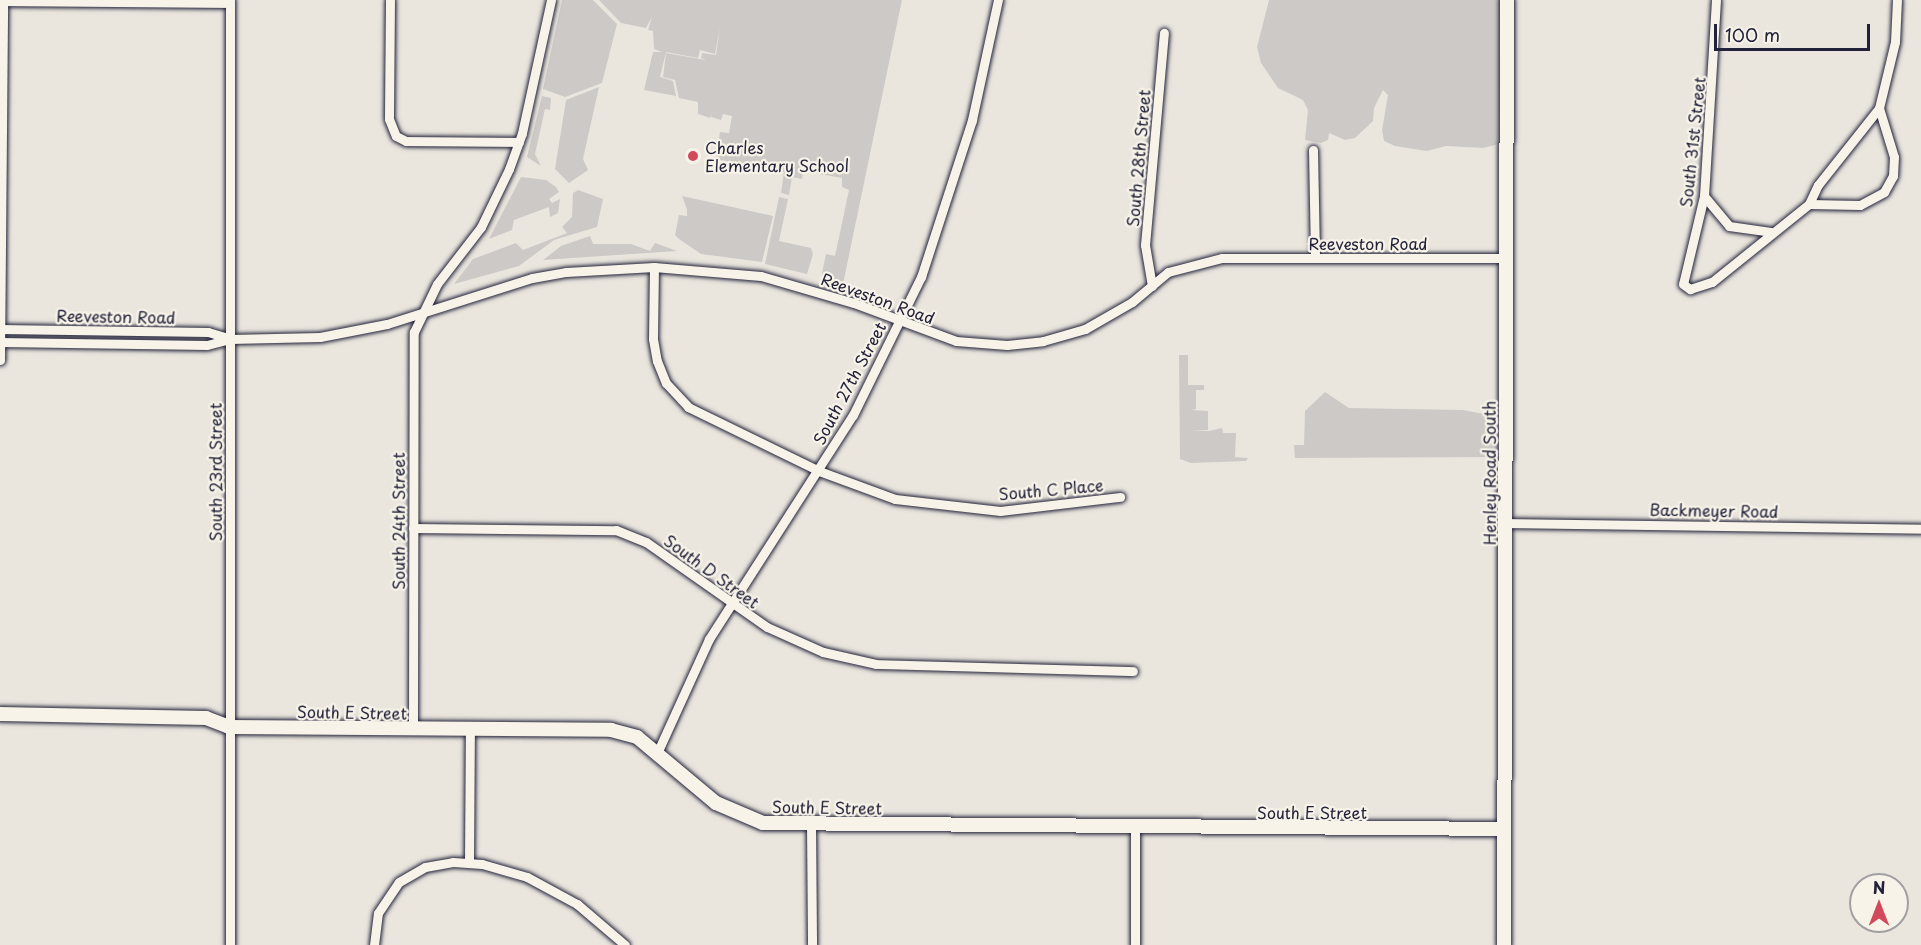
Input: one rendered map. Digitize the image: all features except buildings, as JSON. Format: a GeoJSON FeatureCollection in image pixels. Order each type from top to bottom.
{"type":"FeatureCollection","features":[{"type":"Feature","properties":{"kind":"street"},"geometry":{"type":"LineString","coordinates":[[390,0],[389,119],[396,136],[406,141],[519,142]]}},
{"type":"Feature","properties":{"kind":"street","name":"South 24th Street"},"geometry":{"type":"LineString","coordinates":[[413,729],[414,332],[420,314],[437,284],[480,228],[519,142],[551,0]]}},
{"type":"Feature","properties":{"kind":"street","name":"South 27th Street"},"geometry":{"type":"LineString","coordinates":[[658,751],[669,733],[691,674],[729,603],[819,471],[853,415],[921,277],[955,182],[979,96],[998,0]]}},
{"type":"Feature","properties":{"kind":"street","name":"Henley Road South"},"geometry":{"type":"LineString","coordinates":[[1504,945],[1507,0]]}},
{"type":"Feature","properties":{"kind":"street","name":"South 31st Street"},"geometry":{"type":"LineString","coordinates":[[1716,0],[1704,195],[1683,284],[1694,288],[1712,282],[1771,232]]}},
{"type":"Feature","properties":{"kind":"street"},"geometry":{"type":"LineString","coordinates":[[1704,195],[1729,226],[1771,232],[1809,204],[1818,186],[1879,108],[1895,42],[1897,0]]}},
{"type":"Feature","properties":{"kind":"street"},"geometry":{"type":"LineString","coordinates":[[0,360],[1,1],[230,2]]}},
{"type":"Feature","properties":{"kind":"street","name":"South 23rd Street"},"geometry":{"type":"LineString","coordinates":[[230,2],[230,945]]}},
{"type":"Feature","properties":{"kind":"street","name":"South 28th Street"},"geometry":{"type":"LineString","coordinates":[[1152,286],[1145,245],[1164,33]]}},
{"type":"Feature","properties":{"kind":"street"},"geometry":{"type":"LineString","coordinates":[[1809,204],[1860,205],[1884,192],[1893,176],[1894,158],[1879,108]]}},
{"type":"Feature","properties":{"kind":"street"},"geometry":{"type":"LineString","coordinates":[[1313,150],[1315,257]]}},
{"type":"Feature","properties":{"kind":"street","name":"Reeveston Road"},"geometry":{"type":"LineString","coordinates":[[0,342],[207,345],[230,339],[320,337],[420,314],[532,278],[654,267],[761,276],[854,303],[899,322],[964,342],[1006,345],[1043,340],[1085,329],[1132,302],[1168,272],[1222,258],[1505,258]]}},
{"type":"Feature","properties":{"kind":"street","name":"South C Place"},"geometry":{"type":"LineString","coordinates":[[654,267],[653,339],[666,383],[688,407],[819,471],[869,492],[956,508],[1045,508],[1120,497]]}},
{"type":"Feature","properties":{"kind":"street","name":"Reeveston Road"},"geometry":{"type":"LineString","coordinates":[[0,329],[208,332],[230,339]]}},
{"type":"Feature","properties":{"kind":"street","name":"Backmeyer Road"},"geometry":{"type":"LineString","coordinates":[[1506,523],[1921,529]]}},
{"type":"Feature","properties":{"kind":"street","name":"South D Street"},"geometry":{"type":"LineString","coordinates":[[413,528],[616,531],[646,542],[729,603],[788,638],[824,652],[876,664],[1133,671]]}},
{"type":"Feature","properties":{"kind":"street","name":"South E Street"},"geometry":{"type":"LineString","coordinates":[[0,714],[206,717],[229,727],[611,730],[637,737],[658,751],[696,788],[731,812],[763,823],[1504,829]]}},
{"type":"Feature","properties":{"kind":"street"},"geometry":{"type":"LineString","coordinates":[[470,729],[470,862]]}},
{"type":"Feature","properties":{"kind":"street"},"geometry":{"type":"LineString","coordinates":[[810,825],[812,945]]}},
{"type":"Feature","properties":{"kind":"street"},"geometry":{"type":"LineString","coordinates":[[1135,945],[1136,827]]}},
{"type":"Feature","properties":{"kind":"street"},"geometry":{"type":"LineString","coordinates":[[374,945],[378,913],[399,882],[435,864],[470,862],[514,872],[558,893],[577,904],[625,945]]}},
{"type":"Feature","properties":{"kind":"shaded area"},"geometry":{"type":"Polygon","coordinates":[[[562,0],[593,0],[617,24],[602,83],[565,97],[543,89],[562,0]]]}},
{"type":"Feature","properties":{"kind":"shaded area"},"geometry":{"type":"Polygon","coordinates":[[[599,0],[902,0],[843,284],[824,278],[822,273],[826,254],[835,256],[849,190],[842,187],[842,178],[803,171],[802,179],[792,177],[789,195],[781,193],[784,172],[716,159],[720,132],[729,133],[732,116],[723,114],[721,120],[711,117],[712,113],[710,118],[698,114],[698,102],[679,98],[675,80],[663,77],[666,53],[706,60],[701,58],[702,53],[716,55],[720,27],[715,54],[700,50],[698,58],[666,52],[660,77],[673,81],[676,96],[644,90],[653,52],[662,52],[654,49],[653,31],[648,30],[652,17],[646,28],[621,23],[599,0]]]}},
{"type":"Feature","properties":{"kind":"shaded area"},"geometry":{"type":"Polygon","coordinates":[[[1269,0],[1500,0],[1499,144],[1483,148],[1446,146],[1427,151],[1395,146],[1384,141],[1382,130],[1388,95],[1383,90],[1374,108],[1373,121],[1355,138],[1345,140],[1329,133],[1328,140],[1321,143],[1305,140],[1308,110],[1303,100],[1278,88],[1261,63],[1257,47],[1269,0]]]}},
{"type":"Feature","properties":{"kind":"shaded area"},"geometry":{"type":"Polygon","coordinates":[[[599,87],[583,159],[588,170],[569,183],[555,169],[566,100],[599,87]]]}},
{"type":"Feature","properties":{"kind":"shaded area"},"geometry":{"type":"Polygon","coordinates":[[[542,96],[551,98],[550,110],[545,109],[535,154],[541,166],[527,157],[542,96]]]}},
{"type":"Feature","properties":{"kind":"shaded area"},"geometry":{"type":"Polygon","coordinates":[[[521,177],[546,180],[556,187],[559,192],[549,199],[552,203],[560,199],[558,213],[550,217],[549,207],[514,220],[512,230],[489,239],[521,177]]]}},
{"type":"Feature","properties":{"kind":"shaded area"},"geometry":{"type":"Polygon","coordinates":[[[578,190],[603,199],[597,227],[554,240],[519,266],[454,284],[473,259],[516,243],[523,250],[567,233],[562,227],[572,217],[573,193],[578,190]]]}},
{"type":"Feature","properties":{"kind":"shaded area"},"geometry":{"type":"Polygon","coordinates":[[[682,196],[773,216],[762,262],[701,254],[679,239],[675,235],[679,215],[687,216],[682,196]]]}},
{"type":"Feature","properties":{"kind":"shaded area"},"geometry":{"type":"Polygon","coordinates":[[[779,197],[788,199],[779,241],[811,248],[813,254],[807,274],[765,264],[779,197]]]}},
{"type":"Feature","properties":{"kind":"shaded area"},"geometry":{"type":"Polygon","coordinates":[[[590,236],[593,244],[631,244],[650,251],[655,243],[677,251],[543,260],[561,246],[590,236]]]}},
{"type":"Feature","properties":{"kind":"shaded area"},"geometry":{"type":"Polygon","coordinates":[[[1179,355],[1188,355],[1188,385],[1204,385],[1204,390],[1196,390],[1196,409],[1191,410],[1208,411],[1208,430],[1191,431],[1209,431],[1222,428],[1223,433],[1236,433],[1235,457],[1248,458],[1246,461],[1191,463],[1180,459],[1179,355]]]}},
{"type":"Feature","properties":{"kind":"shaded area"},"geometry":{"type":"Polygon","coordinates":[[[1325,392],[1349,408],[1463,410],[1484,414],[1497,424],[1498,457],[1295,458],[1294,445],[1304,445],[1305,411],[1325,392]]]}},
{"type":"Feature","properties":{"kind":"place","name":"Charles Elementary School"},"geometry":{"type":"Point","coordinates":[693,156]}}]}
